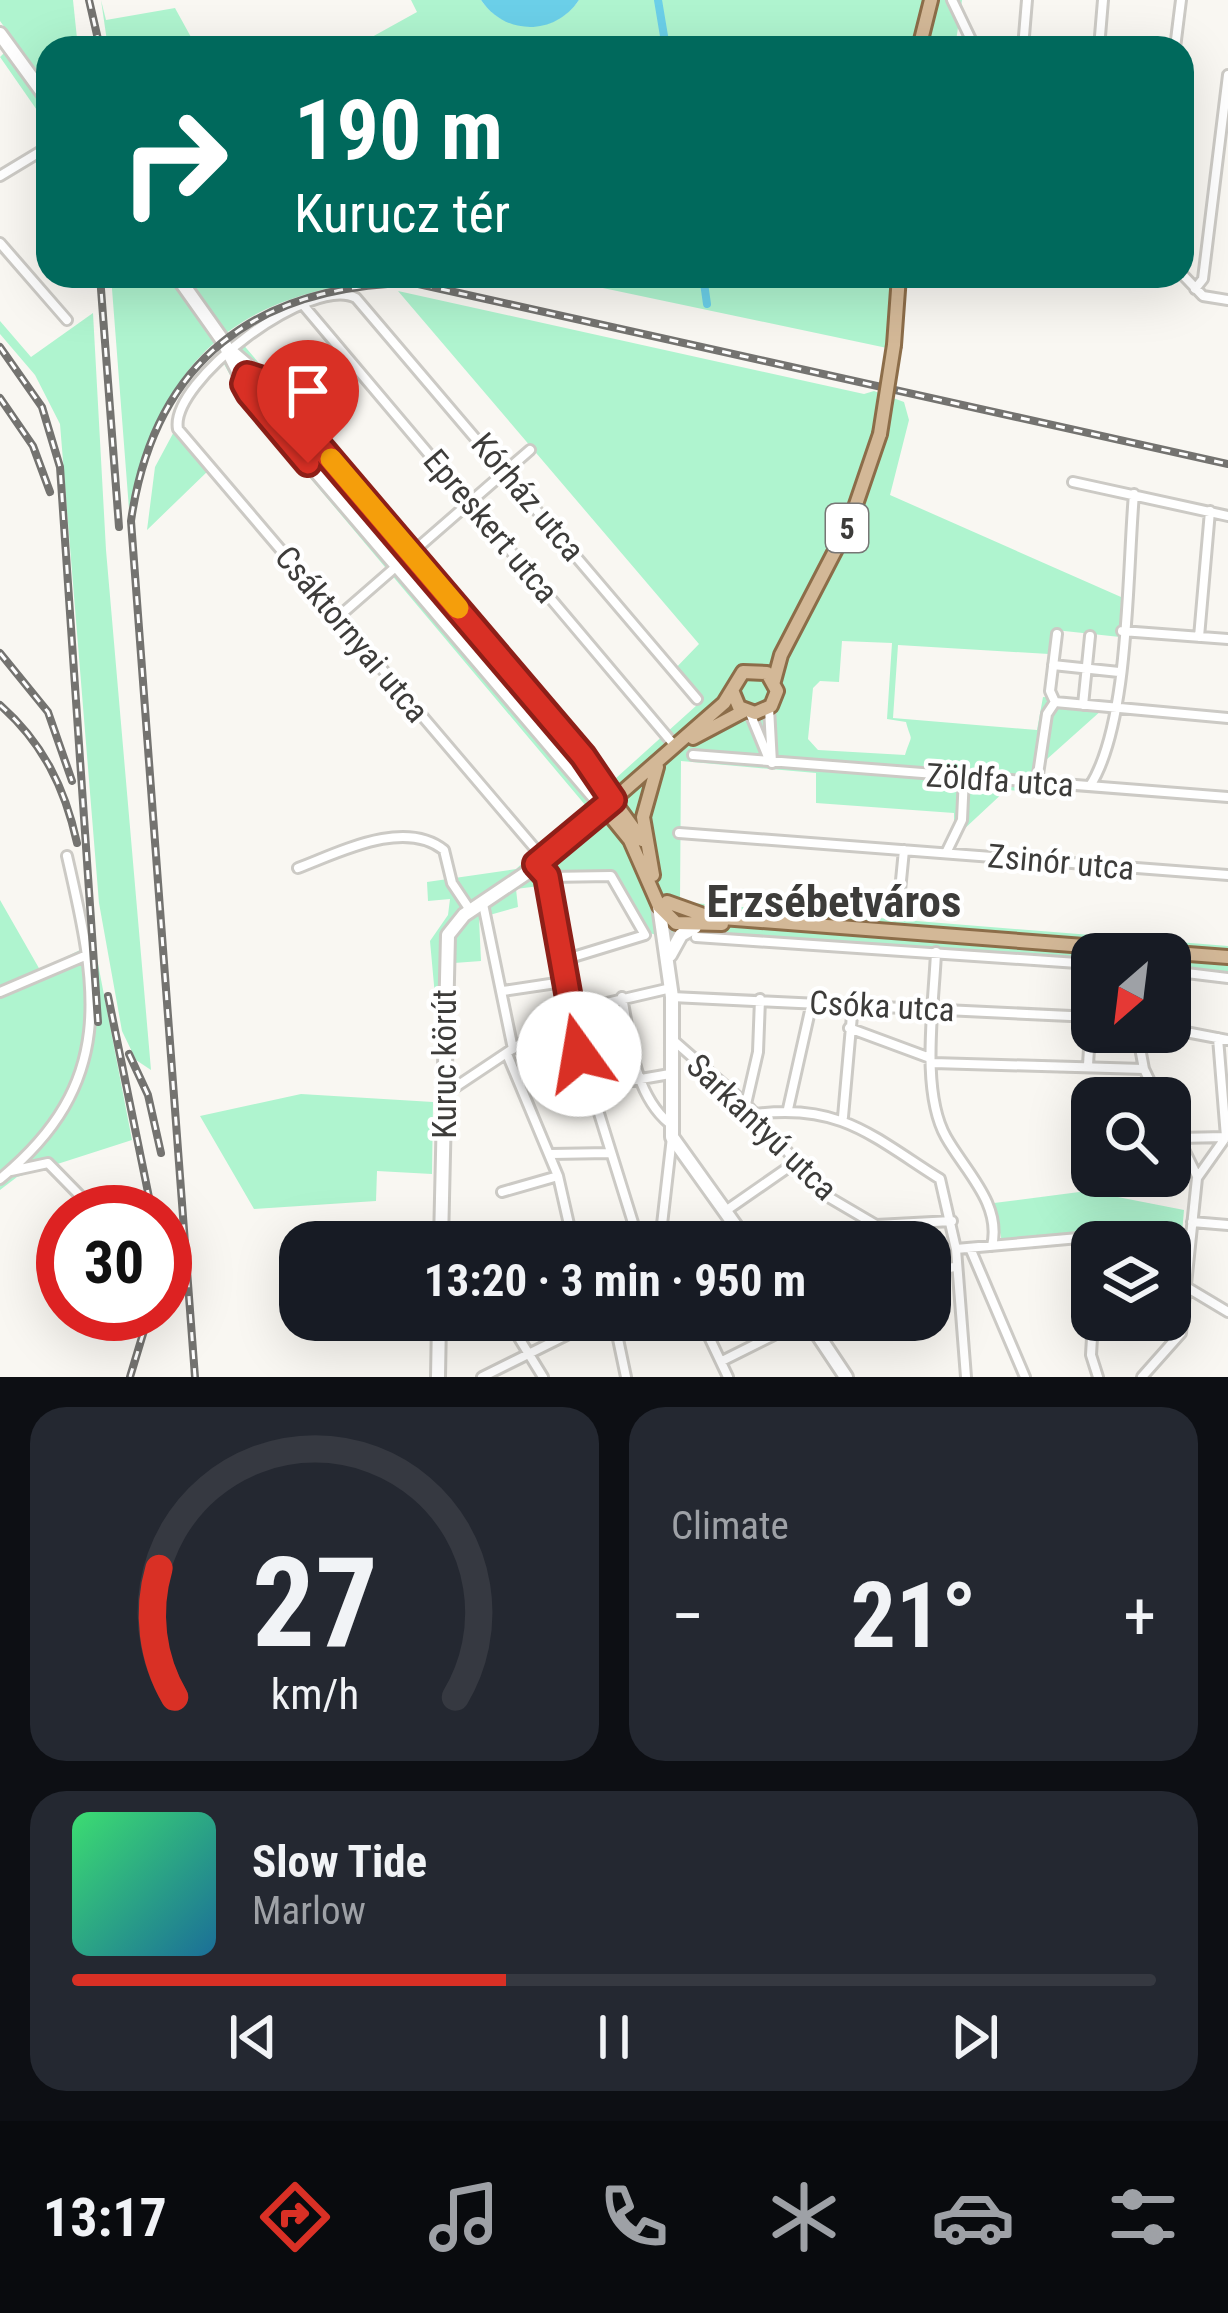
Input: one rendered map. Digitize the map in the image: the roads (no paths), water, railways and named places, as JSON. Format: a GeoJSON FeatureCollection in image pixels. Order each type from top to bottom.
{"type":"FeatureCollection","features":[{"type":"Feature","properties":{"kind":"main road"},"geometry":{"type":"LineString","coordinates":[[922,36],[931,0]]}},
{"type":"Feature","properties":{"kind":"main road","name":"5"},"geometry":{"type":"LineString","coordinates":[[676,747],[747,712],[769,708],[776,695],[774,681],[800,616],[850,522],[880,434],[898,288]]}},
{"type":"Feature","properties":{"kind":"main road","name":"5"},"geometry":{"type":"LineString","coordinates":[[609,804],[676,747],[732,690],[740,674],[758,669],[800,616]]}},
{"type":"Feature","properties":{"kind":"main road"},"geometry":{"type":"LineString","coordinates":[[758,669],[774,681]]}},
{"type":"Feature","properties":{"kind":"main road"},"geometry":{"type":"LineString","coordinates":[[732,690],[747,712]]}},
{"type":"Feature","properties":{"kind":"main road"},"geometry":{"type":"LineString","coordinates":[[660,760],[644,806],[647,852],[663,904]]}},
{"type":"Feature","properties":{"kind":"main road"},"geometry":{"type":"LineString","coordinates":[[609,804],[647,852]]}},
{"type":"Feature","properties":{"kind":"main road"},"geometry":{"type":"LineString","coordinates":[[609,804],[676,923],[696,932],[746,919]]}},
{"type":"Feature","properties":{"kind":"main road"},"geometry":{"type":"LineString","coordinates":[[663,904],[709,917],[1228,957]]}},
{"type":"Feature","properties":{"kind":"main road"},"geometry":{"type":"LineString","coordinates":[[676,923],[709,917]]}},
{"type":"Feature","properties":{"kind":"street"},"geometry":{"type":"LineString","coordinates":[[952,0],[969,36]]}},
{"type":"Feature","properties":{"kind":"street"},"geometry":{"type":"LineString","coordinates":[[1024,36],[1028,0]]}},
{"type":"Feature","properties":{"kind":"street"},"geometry":{"type":"LineString","coordinates":[[1100,36],[1103,0]]}},
{"type":"Feature","properties":{"kind":"street"},"geometry":{"type":"LineString","coordinates":[[1176,36],[1181,0]]}},
{"type":"Feature","properties":{"kind":"street"},"geometry":{"type":"LineString","coordinates":[[2,41],[36,85]]}},
{"type":"Feature","properties":{"kind":"street"},"geometry":{"type":"LineString","coordinates":[[1228,75],[1203,279],[1196,289],[1210,298],[1228,300]]}},
{"type":"Feature","properties":{"kind":"street"},"geometry":{"type":"LineString","coordinates":[[0,176],[36,154]]}},
{"type":"Feature","properties":{"kind":"street"},"geometry":{"type":"LineString","coordinates":[[0,243],[36,284]]}},
{"type":"Feature","properties":{"kind":"street"},"geometry":{"type":"LineString","coordinates":[[39,288],[67,320]]}},
{"type":"Feature","properties":{"kind":"street"},"geometry":{"type":"LineString","coordinates":[[186,288],[229,349],[412,553],[583,756],[609,804]]}},
{"type":"Feature","properties":{"kind":"street","name":"Kórház utca"},"geometry":{"type":"LineString","coordinates":[[304,306],[334,295],[356,298],[507,470],[697,699]]}},
{"type":"Feature","properties":{"kind":"street"},"geometry":{"type":"LineString","coordinates":[[229,349],[268,321],[304,306]]}},
{"type":"Feature","properties":{"kind":"street","name":"Epreskert utca"},"geometry":{"type":"LineString","coordinates":[[304,306],[676,747]]}},
{"type":"Feature","properties":{"kind":"street"},"geometry":{"type":"LineString","coordinates":[[229,349],[244,384],[396,567],[609,804]]}},
{"type":"Feature","properties":{"kind":"street","name":"Csáktornyai utca"},"geometry":{"type":"LineString","coordinates":[[229,349],[179,412],[176,426],[540,861],[547,876]]}},
{"type":"Feature","properties":{"kind":"street"},"geometry":{"type":"LineString","coordinates":[[244,384],[247,375],[256,374]]}},
{"type":"Feature","properties":{"kind":"street"},"geometry":{"type":"LineString","coordinates":[[338,618],[530,450]]}},
{"type":"Feature","properties":{"kind":"street"},"geometry":{"type":"LineString","coordinates":[[1073,482],[1228,515]]}},
{"type":"Feature","properties":{"kind":"street"},"geometry":{"type":"LineString","coordinates":[[1090,786],[1105,759],[1115,708],[1134,494]]}},
{"type":"Feature","properties":{"kind":"street"},"geometry":{"type":"LineString","coordinates":[[1199,637],[1210,511]]}},
{"type":"Feature","properties":{"kind":"street"},"geometry":{"type":"LineString","coordinates":[[1123,631],[1228,639]]}},
{"type":"Feature","properties":{"kind":"street"},"geometry":{"type":"LineString","coordinates":[[1055,702],[1050,691],[1057,634]]}},
{"type":"Feature","properties":{"kind":"street"},"geometry":{"type":"LineString","coordinates":[[1083,705],[1090,636]]}},
{"type":"Feature","properties":{"kind":"street"},"geometry":{"type":"LineString","coordinates":[[1054,665],[1119,672]]}},
{"type":"Feature","properties":{"kind":"street"},"geometry":{"type":"LineString","coordinates":[[1055,702],[1228,718]]}},
{"type":"Feature","properties":{"kind":"street"},"geometry":{"type":"LineString","coordinates":[[1036,781],[1047,714],[1055,702]]}},
{"type":"Feature","properties":{"kind":"street"},"geometry":{"type":"LineString","coordinates":[[769,708],[772,763]]}},
{"type":"Feature","properties":{"kind":"street"},"geometry":{"type":"LineString","coordinates":[[747,712],[772,763]]}},
{"type":"Feature","properties":{"kind":"street","name":"Zöldfa utca"},"geometry":{"type":"LineString","coordinates":[[693,755],[1228,796]]}},
{"type":"Feature","properties":{"kind":"street"},"geometry":{"type":"LineString","coordinates":[[946,853],[962,820],[964,776]]}},
{"type":"Feature","properties":{"kind":"street"},"geometry":{"type":"LineString","coordinates":[[476,906],[609,804]]}},
{"type":"Feature","properties":{"kind":"street","name":"Zsinór utca"},"geometry":{"type":"LineString","coordinates":[[679,833],[1228,875]]}},
{"type":"Feature","properties":{"kind":"street"},"geometry":{"type":"LineString","coordinates":[[298,868],[382,840],[425,840],[444,850],[452,883],[476,906],[503,992],[510,1052],[551,1154],[568,1221]]}},
{"type":"Feature","properties":{"kind":"street"},"geometry":{"type":"LineString","coordinates":[[898,911],[904,850]]}},
{"type":"Feature","properties":{"kind":"street"},"geometry":{"type":"LineString","coordinates":[[0,1179],[56,1123],[80,1081],[92,1029],[87,955],[68,856]]}},
{"type":"Feature","properties":{"kind":"street"},"geometry":{"type":"LineString","coordinates":[[560,961],[645,935],[611,876],[547,876],[563,982],[568,1012],[632,1221]]}},
{"type":"Feature","properties":{"kind":"street"},"geometry":{"type":"LineString","coordinates":[[663,904],[672,1039],[670,1169],[663,1221]]}},
{"type":"Feature","properties":{"kind":"street","name":"Kuruc körút"},"geometry":{"type":"LineString","coordinates":[[445,1221],[445,946],[451,928],[476,906]]}},
{"type":"Feature","properties":{"kind":"street"},"geometry":{"type":"LineString","coordinates":[[669,956],[676,923]]}},
{"type":"Feature","properties":{"kind":"street"},"geometry":{"type":"LineString","coordinates":[[669,956],[681,935],[696,932],[1071,962]]}},
{"type":"Feature","properties":{"kind":"street"},"geometry":{"type":"LineString","coordinates":[[936,952],[932,1060],[938,1118],[986,1201],[995,1232],[992,1246]]}},
{"type":"Feature","properties":{"kind":"street"},"geometry":{"type":"LineString","coordinates":[[0,992],[87,955]]}},
{"type":"Feature","properties":{"kind":"street"},"geometry":{"type":"LineString","coordinates":[[1191,974],[1228,978]]}},
{"type":"Feature","properties":{"kind":"street"},"geometry":{"type":"LineString","coordinates":[[503,992],[563,982]]}},
{"type":"Feature","properties":{"kind":"street","name":"Csóka utca"},"geometry":{"type":"LineString","coordinates":[[446,1094],[568,1012],[622,997],[672,993],[1071,1016]]}},
{"type":"Feature","properties":{"kind":"street"},"geometry":{"type":"LineString","coordinates":[[622,997],[640,1077],[654,1109],[682,1157],[731,1221]]}},
{"type":"Feature","properties":{"kind":"street"},"geometry":{"type":"LineString","coordinates":[[746,1104],[758,1052],[760,999]]}},
{"type":"Feature","properties":{"kind":"street"},"geometry":{"type":"LineString","coordinates":[[788,1109],[812,1002]]}},
{"type":"Feature","properties":{"kind":"street"},"geometry":{"type":"LineString","coordinates":[[843,1117],[853,1004]]}},
{"type":"Feature","properties":{"kind":"street"},"geometry":{"type":"LineString","coordinates":[[849,1028],[932,1060],[1144,1069]]}},
{"type":"Feature","properties":{"kind":"street"},"geometry":{"type":"LineString","coordinates":[[1191,1033],[1223,1039],[1227,1137],[1197,1178],[1191,1228]]}},
{"type":"Feature","properties":{"kind":"street","name":"Sarkantyú utca"},"geometry":{"type":"LineString","coordinates":[[672,1039],[746,1104],[825,1195],[869,1222],[952,1221]]}},
{"type":"Feature","properties":{"kind":"street"},"geometry":{"type":"LineString","coordinates":[[1088,1065],[1089,1053]]}},
{"type":"Feature","properties":{"kind":"street"},"geometry":{"type":"LineString","coordinates":[[1141,1053],[1148,1077]]}},
{"type":"Feature","properties":{"kind":"street"},"geometry":{"type":"LineString","coordinates":[[589,1088],[670,1074]]}},
{"type":"Feature","properties":{"kind":"street"},"geometry":{"type":"LineString","coordinates":[[755,1114],[788,1109],[843,1117],[940,1179],[956,1250],[966,1377]]}},
{"type":"Feature","properties":{"kind":"street"},"geometry":{"type":"LineString","coordinates":[[1191,1138],[1227,1137]]}},
{"type":"Feature","properties":{"kind":"street"},"geometry":{"type":"LineString","coordinates":[[551,1154],[609,1153]]}},
{"type":"Feature","properties":{"kind":"street"},"geometry":{"type":"LineString","coordinates":[[670,1169],[682,1157]]}},
{"type":"Feature","properties":{"kind":"street"},"geometry":{"type":"LineString","coordinates":[[724,1212],[796,1162]]}},
{"type":"Feature","properties":{"kind":"street"},"geometry":{"type":"LineString","coordinates":[[9,1171],[48,1163],[70,1185]]}},
{"type":"Feature","properties":{"kind":"street"},"geometry":{"type":"LineString","coordinates":[[1191,1165],[1197,1178]]}},
{"type":"Feature","properties":{"kind":"street"},"geometry":{"type":"LineString","coordinates":[[502,1192],[558,1176]]}},
{"type":"Feature","properties":{"kind":"street"},"geometry":{"type":"LineString","coordinates":[[1192,1222],[1228,1225]]}},
{"type":"Feature","properties":{"kind":"street"},"geometry":{"type":"LineString","coordinates":[[956,1250],[1071,1241]]}},
{"type":"Feature","properties":{"kind":"street"},"geometry":{"type":"LineString","coordinates":[[970,1248],[1025,1377]]}},
{"type":"Feature","properties":{"kind":"street"},"geometry":{"type":"LineString","coordinates":[[1191,1290],[1228,1312]]}},
{"type":"Feature","properties":{"kind":"street"},"geometry":{"type":"LineString","coordinates":[[438,1377],[439,1341]]}},
{"type":"Feature","properties":{"kind":"street"},"geometry":{"type":"LineString","coordinates":[[521,1341],[543,1377]]}},
{"type":"Feature","properties":{"kind":"street"},"geometry":{"type":"LineString","coordinates":[[482,1377],[553,1341]]}},
{"type":"Feature","properties":{"kind":"street"},"geometry":{"type":"LineString","coordinates":[[618,1341],[626,1377]]}},
{"type":"Feature","properties":{"kind":"street"},"geometry":{"type":"LineString","coordinates":[[712,1341],[728,1377]]}},
{"type":"Feature","properties":{"kind":"street"},"geometry":{"type":"LineString","coordinates":[[722,1360],[762,1341]]}},
{"type":"Feature","properties":{"kind":"street"},"geometry":{"type":"LineString","coordinates":[[821,1341],[846,1377]]}},
{"type":"Feature","properties":{"kind":"street"},"geometry":{"type":"LineString","coordinates":[[1092,1341],[1098,1377]]}},
{"type":"Feature","properties":{"kind":"street"},"geometry":{"type":"LineString","coordinates":[[1142,1377],[1174,1341]]}},
{"type":"Feature","properties":{"kind":"water"},"geometry":{"type":"Polygon","coordinates":[[[481,0],[579,0],[556,21],[529,27],[502,20],[481,0]]]}},
{"type":"Feature","properties":{"kind":"waterway"},"geometry":{"type":"LineString","coordinates":[[658,0],[664,36]]}},
{"type":"Feature","properties":{"kind":"waterway"},"geometry":{"type":"LineString","coordinates":[[705,288],[707,304]]}},
{"type":"Feature","properties":{"kind":"railway"},"geometry":{"type":"LineString","coordinates":[[89,0],[97,36]]}},
{"type":"Feature","properties":{"kind":"railway"},"geometry":{"type":"LineString","coordinates":[[101,288],[119,527]]}},
{"type":"Feature","properties":{"kind":"railway"},"geometry":{"type":"LineString","coordinates":[[195,1377],[131,521],[143,465],[163,416],[189,375],[222,342],[262,317],[307,298],[353,288]]}},
{"type":"Feature","properties":{"kind":"railway"},"geometry":{"type":"LineString","coordinates":[[436,288],[1228,464]]}},
{"type":"Feature","properties":{"kind":"railway"},"geometry":{"type":"LineString","coordinates":[[0,347],[42,407],[60,467],[98,1022]]}},
{"type":"Feature","properties":{"kind":"railway"},"geometry":{"type":"LineString","coordinates":[[0,398],[33,446],[50,492]]}},
{"type":"Feature","properties":{"kind":"railway"},"geometry":{"type":"LineString","coordinates":[[0,653],[48,712],[72,781]]}},
{"type":"Feature","properties":{"kind":"railway"},"geometry":{"type":"LineString","coordinates":[[0,705],[50,768],[77,843]]}},
{"type":"Feature","properties":{"kind":"railway"},"geometry":{"type":"LineString","coordinates":[[108,996],[146,1185]]}},
{"type":"Feature","properties":{"kind":"railway"},"geometry":{"type":"LineString","coordinates":[[129,1054],[148,1095],[161,1153]]}},
{"type":"Feature","properties":{"kind":"railway"},"geometry":{"type":"LineString","coordinates":[[130,1377],[141,1341]]}},
{"type":"Feature","properties":{"kind":"district","name":"Erzsébetváros"},"geometry":{"type":"Point","coordinates":[834,901]}}]}
